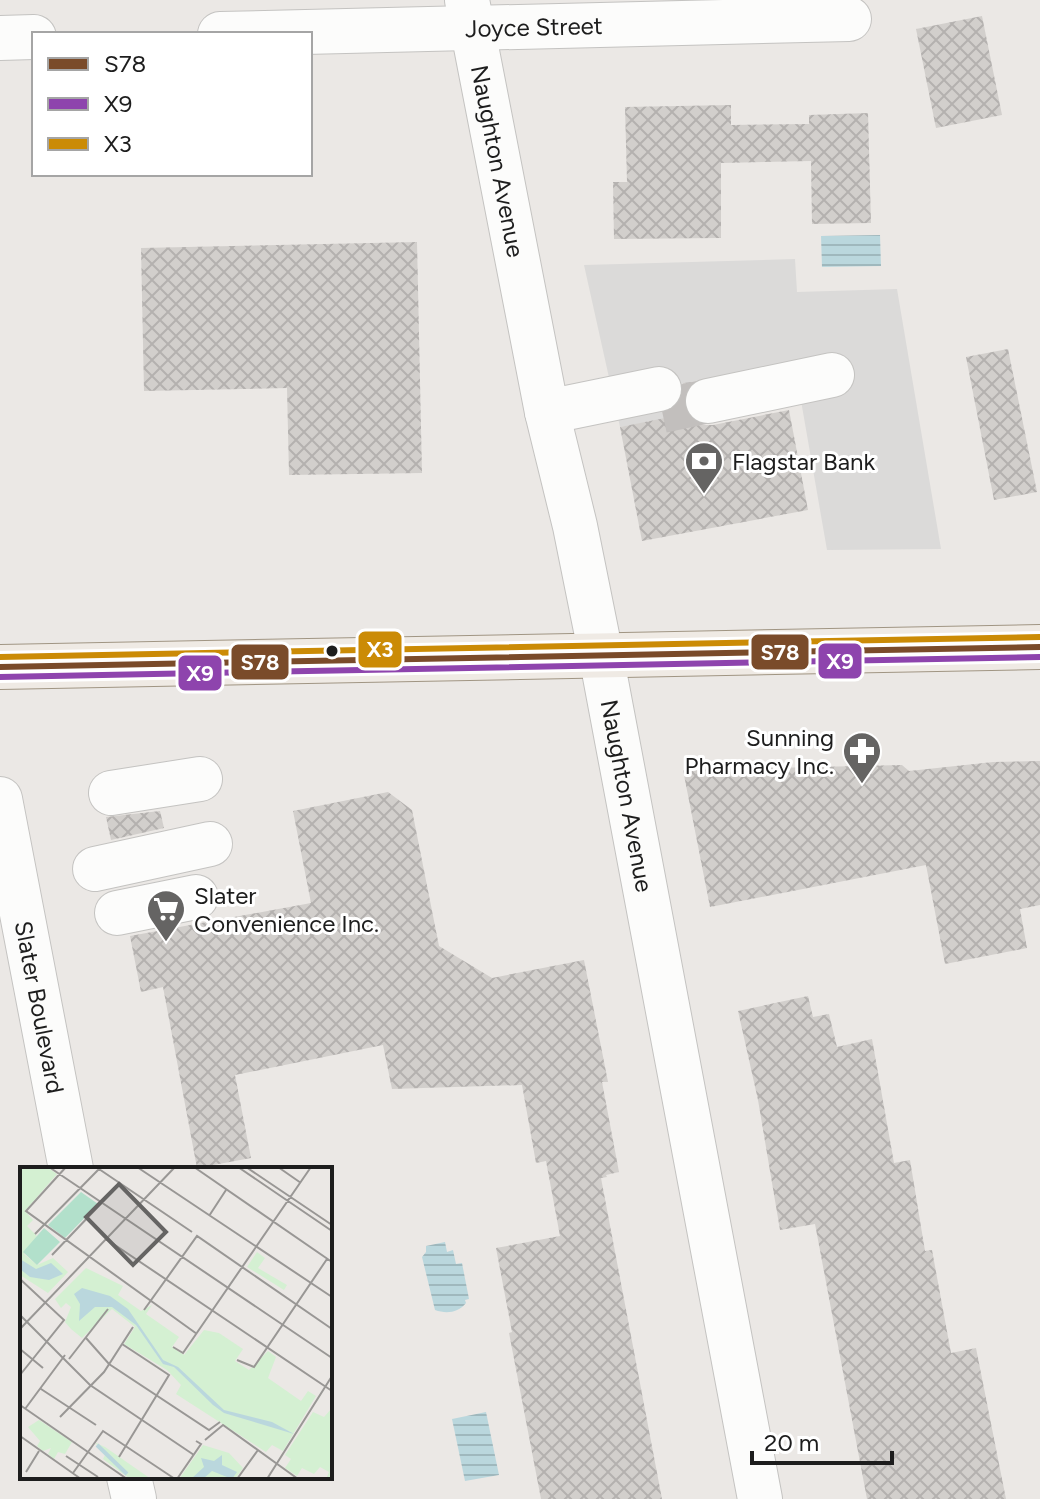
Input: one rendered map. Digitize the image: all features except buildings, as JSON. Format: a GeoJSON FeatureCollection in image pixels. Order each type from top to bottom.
{"type":"FeatureCollection","features":[{"type":"Feature","properties":{"kind":"main road"},"geometry":{"type":"LineString","coordinates":[[0,667],[1040,647]]}},
{"type":"Feature","properties":{"kind":"street","name":"Joyce Street"},"geometry":{"type":"LineString","coordinates":[[246,32],[470,15],[849,19]]}},
{"type":"Feature","properties":{"kind":"street","name":"Naughton Avenue"},"geometry":{"type":"LineString","coordinates":[[470,15],[550,423],[601,655],[760,1499]]}},
{"type":"Feature","properties":{"kind":"street"},"geometry":{"type":"LineString","coordinates":[[0,38],[32,37]]}},
{"type":"Feature","properties":{"kind":"street"},"geometry":{"type":"LineString","coordinates":[[706,390],[820,367]]}},
{"type":"Feature","properties":{"kind":"street"},"geometry":{"type":"LineString","coordinates":[[550,423],[660,400]]}},
{"type":"Feature","properties":{"kind":"street"},"geometry":{"type":"LineString","coordinates":[[111,793],[200,779]]}},
{"type":"Feature","properties":{"kind":"street","name":"Slater Boulevard"},"geometry":{"type":"LineString","coordinates":[[0,799],[71,1167]]}},
{"type":"Feature","properties":{"kind":"street"},"geometry":{"type":"LineString","coordinates":[[95,869],[210,844]]}},
{"type":"Feature","properties":{"kind":"street"},"geometry":{"type":"LineString","coordinates":[[117,913],[196,897]]}},
{"type":"Feature","properties":{"kind":"street"},"geometry":{"type":"LineString","coordinates":[[129,1479],[134,1499]]}},
{"type":"Feature","properties":{"kind":"shaded area"},"geometry":{"type":"Polygon","coordinates":[[[795,259],[797,292],[897,289],[941,549],[827,550],[800,395],[620,427],[584,265],[795,259]]]}},
{"type":"Feature","properties":{"kind":"water"},"geometry":{"type":"Polygon","coordinates":[[[880,235],[881,266],[822,267],[821,236],[880,235]]]}},
{"type":"Feature","properties":{"kind":"water"},"geometry":{"type":"Polygon","coordinates":[[[445,1242],[447,1252],[453,1250],[456,1264],[462,1263],[469,1299],[456,1311],[448,1312],[435,1310],[422,1257],[426,1246],[445,1242]]]}},
{"type":"Feature","properties":{"kind":"water"},"geometry":{"type":"Polygon","coordinates":[[[486,1412],[499,1475],[465,1481],[452,1419],[486,1412]]]}},
{"type":"Feature","properties":{"kind":"tunnel"},"geometry":{"type":"LineString","coordinates":[[662,411],[708,401]]}},
{"type":"Feature","properties":{"kind":"transit line","name":"X3"},"geometry":{"type":"LineString","coordinates":[[0,657],[1040,637]]}},
{"type":"Feature","properties":{"kind":"transit line","name":"S78"},"geometry":{"type":"LineString","coordinates":[[0,667],[1040,647]]}},
{"type":"Feature","properties":{"kind":"transit line","name":"X9"},"geometry":{"type":"LineString","coordinates":[[0,677],[1040,657]]}},
{"type":"Feature","properties":{"kind":"place","name":"Flagstar Bank"},"geometry":{"type":"Point","coordinates":[704,495]}},
{"type":"Feature","properties":{"kind":"place","name":"Sunning Pharmacy Inc."},"geometry":{"type":"Point","coordinates":[862,785]}},
{"type":"Feature","properties":{"kind":"place","name":"Slater Convenience Inc."},"geometry":{"type":"Point","coordinates":[166,943]}}]}
